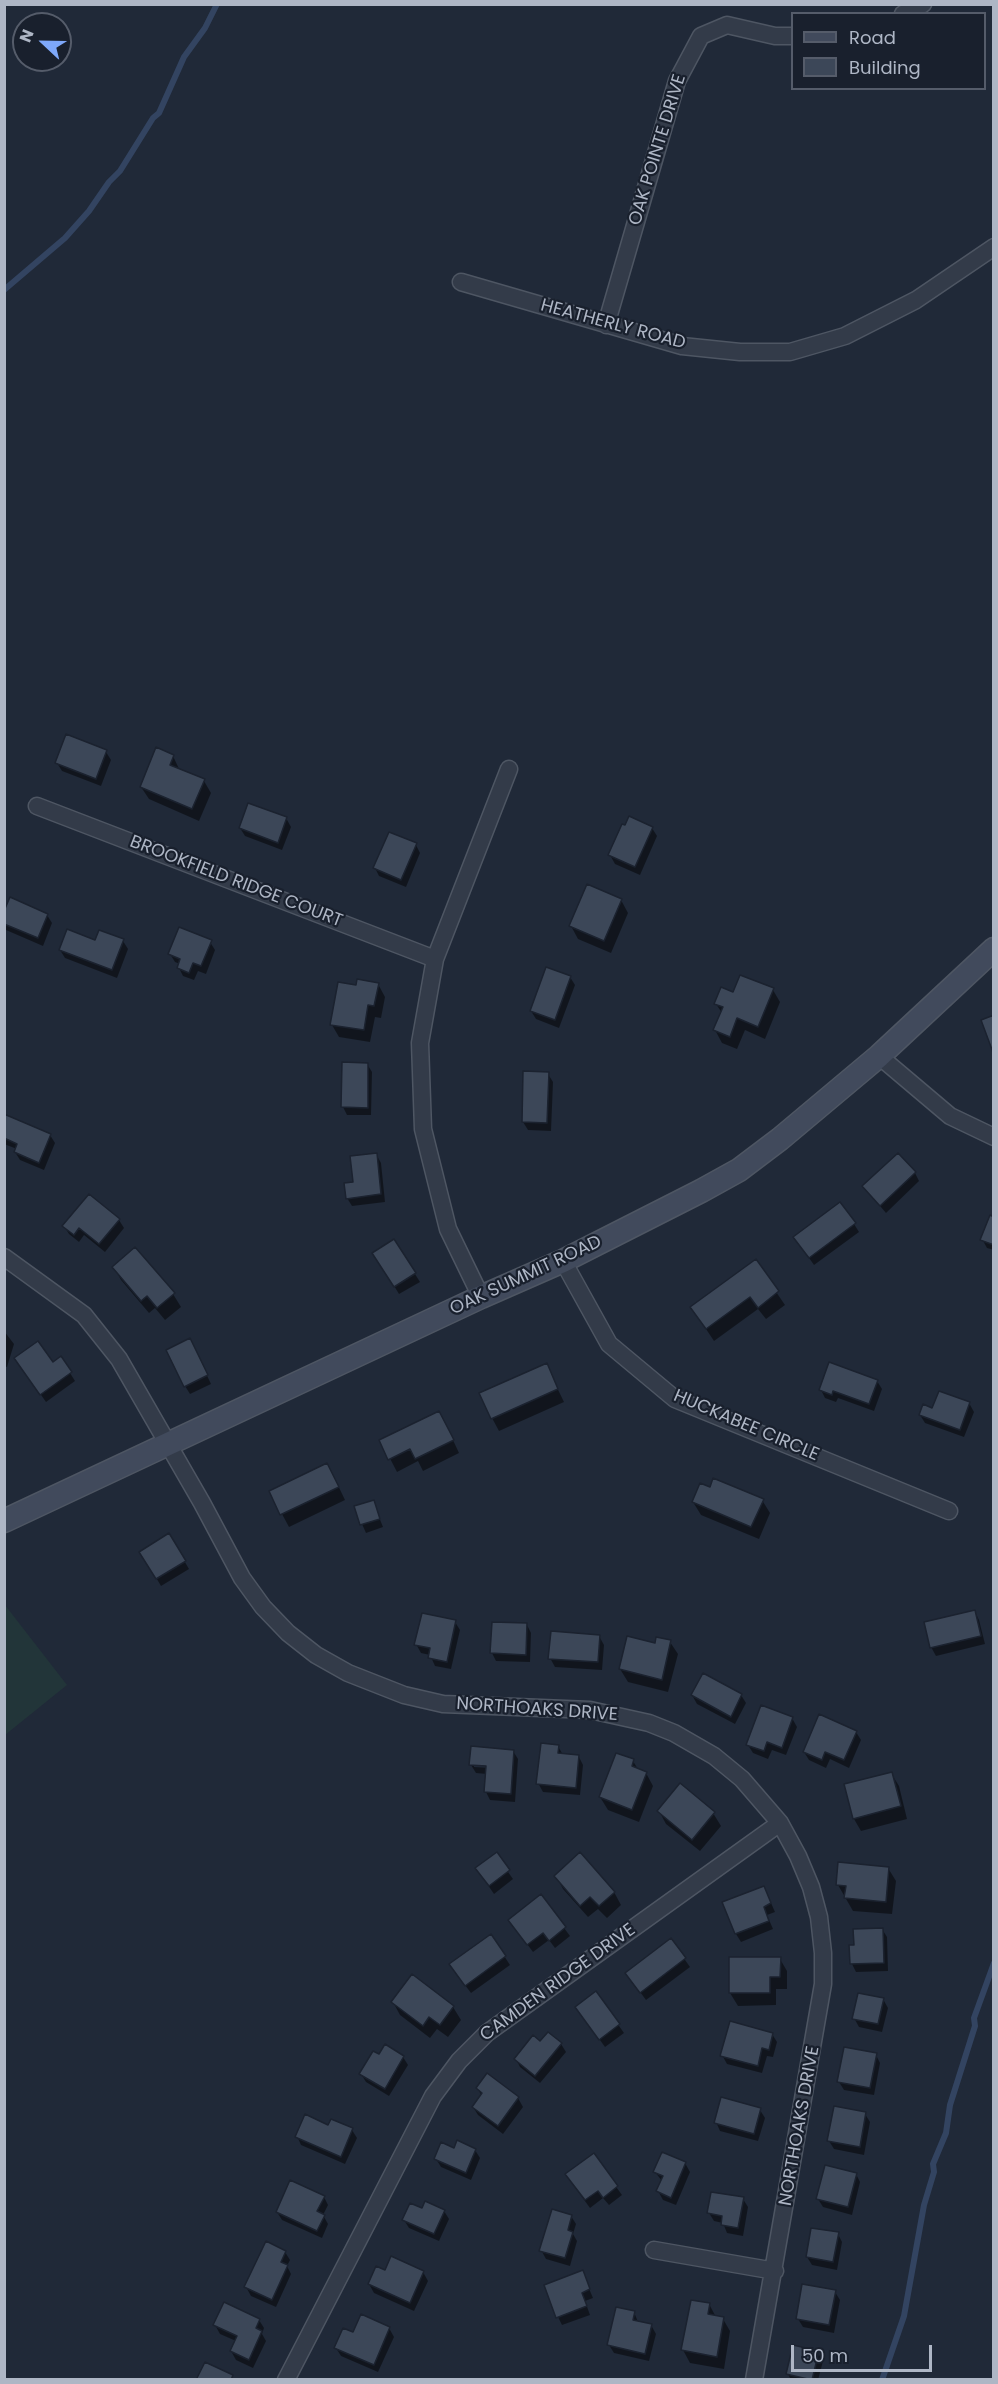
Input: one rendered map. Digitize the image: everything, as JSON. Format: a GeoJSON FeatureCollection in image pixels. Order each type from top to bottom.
{"type":"FeatureCollection","features":[{"type":"Feature","properties":{"kind":"main road","name":"OAK SUMMIT ROAD"},"geometry":{"type":"LineString","coordinates":[[4,1521],[481,1297],[563,1261],[739,1170],[780,1139],[879,1056],[993,949]]}},
{"type":"Feature","properties":{"kind":"street"},"geometry":{"type":"LineString","coordinates":[[907,12],[923,4]]}},
{"type":"Feature","properties":{"kind":"street","name":"OAK POINTE DRIVE"},"geometry":{"type":"LineString","coordinates":[[606,325],[677,81],[701,36],[727,25],[775,36],[791,36]]}},
{"type":"Feature","properties":{"kind":"street","name":"HEATHERLY ROAD"},"geometry":{"type":"LineString","coordinates":[[461,282],[682,346],[741,352],[790,352],[845,336],[906,305],[993,247]]}},
{"type":"Feature","properties":{"kind":"street"},"geometry":{"type":"LineString","coordinates":[[481,1297],[448,1229],[423,1129],[420,1043],[435,959],[509,769]]}},
{"type":"Feature","properties":{"kind":"street","name":"BROOKFIELD RIDGE COURT"},"geometry":{"type":"LineString","coordinates":[[37,806],[435,959]]}},
{"type":"Feature","properties":{"kind":"street"},"geometry":{"type":"LineString","coordinates":[[879,1056],[950,1116],[993,1137]]}},
{"type":"Feature","properties":{"kind":"street","name":"NORTHOAKS DRIVE"},"geometry":{"type":"LineString","coordinates":[[4,1257],[84,1315],[119,1359],[202,1503],[242,1578],[263,1607],[316,1655],[348,1672],[404,1695],[443,1704],[590,1710],[627,1716],[649,1723],[681,1737],[714,1756],[742,1779],[780,1823],[795,1847],[811,1887],[819,1917],[823,1953],[823,1984],[775,2271],[754,2379]]}},
{"type":"Feature","properties":{"kind":"street","name":"HUCKABEE CIRCLE"},"geometry":{"type":"LineString","coordinates":[[563,1261],[609,1344],[675,1400],[950,1511]]}},
{"type":"Feature","properties":{"kind":"street","name":"CAMDEN RIDGE DRIVE"},"geometry":{"type":"LineString","coordinates":[[286,2379],[433,2096],[459,2061],[487,2033],[780,1823]]}},
{"type":"Feature","properties":{"kind":"street"},"geometry":{"type":"LineString","coordinates":[[654,2250],[775,2271]]}},
{"type":"Feature","properties":{"kind":"green space"},"geometry":{"type":"Polygon","coordinates":[[[5,1605],[67,1685],[5,1735],[5,1605]]]}},
{"type":"Feature","properties":{"kind":"building"},"geometry":{"type":"Polygon","coordinates":[[[66,734],[107,750],[96,779],[55,763],[66,734]]]}},
{"type":"Feature","properties":{"kind":"building"},"geometry":{"type":"Polygon","coordinates":[[[156,747],[174,755],[170,765],[205,779],[192,809],[140,787],[156,747]]]}},
{"type":"Feature","properties":{"kind":"building"},"geometry":{"type":"Polygon","coordinates":[[[248,803],[287,817],[278,843],[239,828],[248,803]]]}},
{"type":"Feature","properties":{"kind":"building"},"geometry":{"type":"Polygon","coordinates":[[[629,816],[653,827],[635,867],[608,855],[622,824],[625,825],[629,816]]]}},
{"type":"Feature","properties":{"kind":"building"},"geometry":{"type":"Polygon","coordinates":[[[389,832],[417,843],[401,880],[373,868],[389,832]]]}},
{"type":"Feature","properties":{"kind":"building"},"geometry":{"type":"Polygon","coordinates":[[[587,884],[622,899],[604,941],[569,926],[587,884]]]}},
{"type":"Feature","properties":{"kind":"building"},"geometry":{"type":"Polygon","coordinates":[[[10,897],[48,914],[38,938],[4,924],[4,911],[10,897]]]}},
{"type":"Feature","properties":{"kind":"building"},"geometry":{"type":"Polygon","coordinates":[[[179,927],[212,940],[201,966],[193,963],[189,973],[177,968],[180,959],[168,954],[179,927]]]}},
{"type":"Feature","properties":{"kind":"building"},"geometry":{"type":"Polygon","coordinates":[[[67,929],[95,940],[99,930],[124,939],[112,970],[59,950],[67,929]]]}},
{"type":"Feature","properties":{"kind":"building"},"geometry":{"type":"Polygon","coordinates":[[[546,967],[571,976],[555,1020],[530,1011],[546,967]]]}},
{"type":"Feature","properties":{"kind":"building"},"geometry":{"type":"Polygon","coordinates":[[[740,975],[774,988],[758,1027],[737,1018],[730,1037],[713,1030],[723,1007],[714,1004],[721,987],[733,992],[740,975]]]}},
{"type":"Feature","properties":{"kind":"building"},"geometry":{"type":"Polygon","coordinates":[[[357,979],[379,983],[374,1006],[368,1005],[364,1030],[330,1025],[338,982],[356,985],[357,979]]]}},
{"type":"Feature","properties":{"kind":"building"},"geometry":{"type":"Polygon","coordinates":[[[994,1015],[994,1055],[981,1020],[994,1015]]]}},
{"type":"Feature","properties":{"kind":"building"},"geometry":{"type":"Polygon","coordinates":[[[342,1062],[368,1063],[368,1108],[341,1107],[342,1062]]]}},
{"type":"Feature","properties":{"kind":"building"},"geometry":{"type":"Polygon","coordinates":[[[523,1071],[549,1072],[547,1123],[522,1122],[523,1071]]]}},
{"type":"Feature","properties":{"kind":"building"},"geometry":{"type":"Polygon","coordinates":[[[4,1114],[51,1134],[39,1163],[14,1152],[17,1144],[4,1138],[4,1114]]]}},
{"type":"Feature","properties":{"kind":"building"},"geometry":{"type":"Polygon","coordinates":[[[377,1153],[381,1194],[346,1199],[344,1183],[353,1182],[350,1156],[377,1153]]]}},
{"type":"Feature","properties":{"kind":"building"},"geometry":{"type":"Polygon","coordinates":[[[898,1153],[916,1172],[880,1206],[862,1186],[898,1153]]]}},
{"type":"Feature","properties":{"kind":"building"},"geometry":{"type":"Polygon","coordinates":[[[89,1194],[120,1219],[99,1244],[79,1228],[74,1235],[62,1226],[89,1194]]]}},
{"type":"Feature","properties":{"kind":"building"},"geometry":{"type":"Polygon","coordinates":[[[840,1202],[856,1223],[809,1258],[793,1237],[840,1202]]]}},
{"type":"Feature","properties":{"kind":"building"},"geometry":{"type":"Polygon","coordinates":[[[990,1215],[994,1217],[994,1245],[980,1240],[990,1215]]]}},
{"type":"Feature","properties":{"kind":"building"},"geometry":{"type":"Polygon","coordinates":[[[394,1239],[416,1273],[394,1287],[372,1253],[394,1239]]]}},
{"type":"Feature","properties":{"kind":"building"},"geometry":{"type":"Polygon","coordinates":[[[135,1247],[175,1293],[157,1308],[147,1296],[141,1301],[112,1267],[135,1247]]]}},
{"type":"Feature","properties":{"kind":"building"},"geometry":{"type":"Polygon","coordinates":[[[756,1259],[779,1291],[758,1308],[750,1297],[706,1329],[690,1307],[756,1259]]]}},
{"type":"Feature","properties":{"kind":"building"},"geometry":{"type":"Polygon","coordinates":[[[190,1338],[208,1375],[184,1387],[166,1350],[190,1338]]]}},
{"type":"Feature","properties":{"kind":"building"},"geometry":{"type":"Polygon","coordinates":[[[38,1341],[53,1362],[61,1356],[72,1372],[40,1395],[14,1358],[38,1341]]]}},
{"type":"Feature","properties":{"kind":"building"},"geometry":{"type":"Polygon","coordinates":[[[829,1362],[878,1380],[869,1404],[833,1391],[832,1395],[819,1390],[829,1362]]]}},
{"type":"Feature","properties":{"kind":"building"},"geometry":{"type":"Polygon","coordinates":[[[547,1363],[558,1389],[491,1419],[479,1393],[547,1363]]]}},
{"type":"Feature","properties":{"kind":"building"},"geometry":{"type":"Polygon","coordinates":[[[939,1391],[970,1402],[960,1430],[919,1415],[923,1404],[932,1408],[939,1391]]]}},
{"type":"Feature","properties":{"kind":"building"},"geometry":{"type":"Polygon","coordinates":[[[439,1411],[454,1440],[415,1459],[410,1449],[388,1460],[379,1440],[439,1411]]]}},
{"type":"Feature","properties":{"kind":"building"},"geometry":{"type":"Polygon","coordinates":[[[327,1463],[339,1487],[280,1515],[269,1491],[327,1463]]]}},
{"type":"Feature","properties":{"kind":"building"},"geometry":{"type":"Polygon","coordinates":[[[713,1478],[764,1499],[751,1527],[692,1502],[700,1483],[710,1487],[713,1478]]]}},
{"type":"Feature","properties":{"kind":"building"},"geometry":{"type":"Polygon","coordinates":[[[374,1500],[380,1519],[360,1525],[354,1506],[374,1500]]]}},
{"type":"Feature","properties":{"kind":"building"},"geometry":{"type":"Polygon","coordinates":[[[169,1533],[186,1561],[156,1579],[139,1552],[169,1533]]]}},
{"type":"Feature","properties":{"kind":"building"},"geometry":{"type":"Polygon","coordinates":[[[975,1610],[981,1636],[930,1648],[924,1622],[975,1610]]]}},
{"type":"Feature","properties":{"kind":"building"},"geometry":{"type":"Polygon","coordinates":[[[422,1613],[456,1620],[447,1662],[428,1658],[430,1648],[414,1645],[422,1613]]]}},
{"type":"Feature","properties":{"kind":"building"},"geometry":{"type":"Polygon","coordinates":[[[492,1622],[527,1623],[526,1655],[490,1653],[492,1622]]]}},
{"type":"Feature","properties":{"kind":"building"},"geometry":{"type":"Polygon","coordinates":[[[551,1631],[600,1635],[598,1662],[548,1659],[551,1631]]]}},
{"type":"Feature","properties":{"kind":"building"},"geometry":{"type":"Polygon","coordinates":[[[627,1636],[655,1643],[656,1637],[671,1640],[662,1680],[619,1669],[627,1636]]]}},
{"type":"Feature","properties":{"kind":"building"},"geometry":{"type":"Polygon","coordinates":[[[703,1673],[742,1694],[731,1717],[691,1695],[703,1673]]]}},
{"type":"Feature","properties":{"kind":"building"},"geometry":{"type":"Polygon","coordinates":[[[761,1705],[793,1717],[782,1748],[767,1742],[764,1751],[746,1745],[761,1705]]]}},
{"type":"Feature","properties":{"kind":"building"},"geometry":{"type":"Polygon","coordinates":[[[819,1714],[857,1731],[844,1760],[825,1752],[822,1760],[803,1752],[819,1714]]]}},
{"type":"Feature","properties":{"kind":"building"},"geometry":{"type":"Polygon","coordinates":[[[541,1743],[559,1745],[558,1753],[579,1755],[576,1788],[536,1784],[541,1743]]]}},
{"type":"Feature","properties":{"kind":"building"},"geometry":{"type":"Polygon","coordinates":[[[471,1746],[514,1750],[511,1794],[484,1792],[486,1766],[469,1765],[471,1746]]]}},
{"type":"Feature","properties":{"kind":"building"},"geometry":{"type":"Polygon","coordinates":[[[616,1753],[634,1759],[632,1766],[647,1772],[632,1810],[599,1797],[616,1753]]]}},
{"type":"Feature","properties":{"kind":"building"},"geometry":{"type":"Polygon","coordinates":[[[892,1772],[901,1806],[853,1819],[844,1784],[892,1772]]]}},
{"type":"Feature","properties":{"kind":"building"},"geometry":{"type":"Polygon","coordinates":[[[680,1783],[715,1812],[692,1840],[657,1811],[680,1783]]]}},
{"type":"Feature","properties":{"kind":"building"},"geometry":{"type":"Polygon","coordinates":[[[497,1852],[510,1870],[489,1886],[475,1868],[497,1852]]]}},
{"type":"Feature","properties":{"kind":"building"},"geometry":{"type":"Polygon","coordinates":[[[580,1852],[615,1892],[599,1906],[590,1897],[580,1906],[554,1876],[580,1852]]]}},
{"type":"Feature","properties":{"kind":"building"},"geometry":{"type":"Polygon","coordinates":[[[838,1862],[889,1867],[886,1902],[844,1898],[846,1886],[836,1885],[838,1862]]]}},
{"type":"Feature","properties":{"kind":"building"},"geometry":{"type":"Polygon","coordinates":[[[764,1886],[771,1903],[764,1907],[769,1921],[735,1934],[722,1902],[764,1886]]]}},
{"type":"Feature","properties":{"kind":"building"},"geometry":{"type":"Polygon","coordinates":[[[541,1894],[566,1927],[549,1941],[543,1933],[527,1945],[508,1920],[541,1894]]]}},
{"type":"Feature","properties":{"kind":"building"},"geometry":{"type":"Polygon","coordinates":[[[883,1928],[884,1963],[850,1964],[849,1945],[854,1945],[853,1929],[883,1928]]]}},
{"type":"Feature","properties":{"kind":"building"},"geometry":{"type":"Polygon","coordinates":[[[491,1934],[506,1956],[465,1986],[449,1964],[491,1934]]]}},
{"type":"Feature","properties":{"kind":"building"},"geometry":{"type":"Polygon","coordinates":[[[671,1938],[686,1958],[640,1993],[625,1973],[671,1938]]]}},
{"type":"Feature","properties":{"kind":"building"},"geometry":{"type":"Polygon","coordinates":[[[729,1957],[781,1957],[780,1977],[770,1977],[770,1993],[729,1993],[729,1957]]]}},
{"type":"Feature","properties":{"kind":"building"},"geometry":{"type":"Polygon","coordinates":[[[412,1974],[454,2006],[440,2025],[429,2017],[423,2026],[391,2002],[412,1974]]]}},
{"type":"Feature","properties":{"kind":"building"},"geometry":{"type":"Polygon","coordinates":[[[596,1991],[620,2024],[599,2040],[575,2007],[596,1991]]]}},
{"type":"Feature","properties":{"kind":"building"},"geometry":{"type":"Polygon","coordinates":[[[858,1993],[884,1998],[878,2024],[852,2019],[858,1993]]]}},
{"type":"Feature","properties":{"kind":"building"},"geometry":{"type":"Polygon","coordinates":[[[730,2021],[773,2033],[769,2050],[762,2048],[758,2066],[720,2056],[730,2021]]]}},
{"type":"Feature","properties":{"kind":"building"},"geometry":{"type":"Polygon","coordinates":[[[548,2032],[562,2043],[535,2076],[514,2059],[533,2035],[540,2041],[548,2032]]]}},
{"type":"Feature","properties":{"kind":"building"},"geometry":{"type":"Polygon","coordinates":[[[385,2044],[404,2056],[385,2089],[359,2074],[373,2051],[379,2054],[385,2044]]]}},
{"type":"Feature","properties":{"kind":"building"},"geometry":{"type":"Polygon","coordinates":[[[844,2047],[877,2053],[870,2088],[837,2082],[844,2047]]]}},
{"type":"Feature","properties":{"kind":"building"},"geometry":{"type":"Polygon","coordinates":[[[487,2073],[519,2097],[498,2126],[472,2107],[482,2093],[476,2088],[487,2073]]]}},
{"type":"Feature","properties":{"kind":"building"},"geometry":{"type":"Polygon","coordinates":[[[721,2097],[761,2108],[754,2134],[714,2123],[721,2097]]]}},
{"type":"Feature","properties":{"kind":"building"},"geometry":{"type":"Polygon","coordinates":[[[834,2106],[866,2112],[860,2147],[827,2141],[834,2106]]]}},
{"type":"Feature","properties":{"kind":"building"},"geometry":{"type":"Polygon","coordinates":[[[305,2114],[328,2125],[331,2119],[353,2128],[341,2157],[295,2137],[305,2114]]]}},
{"type":"Feature","properties":{"kind":"building"},"geometry":{"type":"Polygon","coordinates":[[[457,2140],[476,2149],[466,2173],[434,2159],[441,2142],[454,2148],[457,2140]]]}},
{"type":"Feature","properties":{"kind":"building"},"geometry":{"type":"Polygon","coordinates":[[[662,2152],[686,2162],[671,2198],[656,2191],[663,2176],[653,2172],[662,2152]]]}},
{"type":"Feature","properties":{"kind":"building"},"geometry":{"type":"Polygon","coordinates":[[[594,2153],[618,2186],[603,2198],[598,2191],[585,2200],[565,2174],[594,2153]]]}},
{"type":"Feature","properties":{"kind":"building"},"geometry":{"type":"Polygon","coordinates":[[[825,2165],[857,2173],[848,2207],[816,2199],[825,2165]]]}},
{"type":"Feature","properties":{"kind":"building"},"geometry":{"type":"Polygon","coordinates":[[[290,2180],[325,2196],[317,2211],[325,2215],[317,2231],[276,2212],[290,2180]]]}},
{"type":"Feature","properties":{"kind":"building"},"geometry":{"type":"Polygon","coordinates":[[[711,2192],[744,2197],[738,2228],[721,2225],[722,2216],[707,2213],[711,2192]]]}},
{"type":"Feature","properties":{"kind":"building"},"geometry":{"type":"Polygon","coordinates":[[[425,2201],[445,2210],[434,2234],[402,2220],[410,2203],[422,2208],[425,2201]]]}},
{"type":"Feature","properties":{"kind":"building"},"geometry":{"type":"Polygon","coordinates":[[[552,2209],[572,2215],[568,2230],[573,2232],[565,2258],[539,2251],[552,2209]]]}},
{"type":"Feature","properties":{"kind":"building"},"geometry":{"type":"Polygon","coordinates":[[[811,2228],[839,2232],[833,2262],[806,2257],[811,2228]]]}},
{"type":"Feature","properties":{"kind":"building"},"geometry":{"type":"Polygon","coordinates":[[[266,2241],[286,2251],[281,2262],[288,2265],[272,2300],[244,2287],[266,2241]]]}},
{"type":"Feature","properties":{"kind":"building"},"geometry":{"type":"Polygon","coordinates":[[[391,2256],[424,2271],[410,2303],[368,2284],[376,2266],[385,2270],[391,2256]]]}},
{"type":"Feature","properties":{"kind":"building"},"geometry":{"type":"Polygon","coordinates":[[[583,2270],[590,2289],[582,2293],[587,2306],[556,2318],[544,2285],[583,2270]]]}},
{"type":"Feature","properties":{"kind":"building"},"geometry":{"type":"Polygon","coordinates":[[[802,2284],[836,2290],[829,2325],[796,2319],[802,2284]]]}},
{"type":"Feature","properties":{"kind":"building"},"geometry":{"type":"Polygon","coordinates":[[[691,2300],[710,2303],[708,2314],[724,2317],[717,2357],[681,2350],[691,2300]]]}},
{"type":"Feature","properties":{"kind":"building"},"geometry":{"type":"Polygon","coordinates":[[[224,2302],[260,2319],[256,2328],[262,2331],[249,2360],[230,2351],[237,2336],[213,2325],[224,2302]]]}},
{"type":"Feature","properties":{"kind":"building"},"geometry":{"type":"Polygon","coordinates":[[[616,2307],[635,2311],[633,2320],[652,2324],[645,2354],[607,2345],[616,2307]]]}},
{"type":"Feature","properties":{"kind":"building"},"geometry":{"type":"Polygon","coordinates":[[[361,2314],[390,2327],[374,2365],[334,2348],[343,2328],[353,2332],[361,2314]]]}},
{"type":"Feature","properties":{"kind":"building"},"geometry":{"type":"Polygon","coordinates":[[[793,2345],[819,2351],[812,2380],[786,2374],[793,2345]]]}},
{"type":"Feature","properties":{"kind":"building"},"geometry":{"type":"Polygon","coordinates":[[[205,2362],[233,2375],[231,2380],[196,2380],[205,2362]]]}},
{"type":"Feature","properties":{"kind":"waterway"},"geometry":{"type":"LineString","coordinates":[[4,290],[65,238],[120,171],[153,118],[159,113],[184,57],[205,28],[217,4]]}},
{"type":"Feature","properties":{"kind":"waterway"},"geometry":{"type":"LineString","coordinates":[[882,2380],[904,2316],[924,2205],[934,2172],[933,2164],[946,2133],[950,2105],[975,2026],[974,2018],[994,1963]]}}]}
